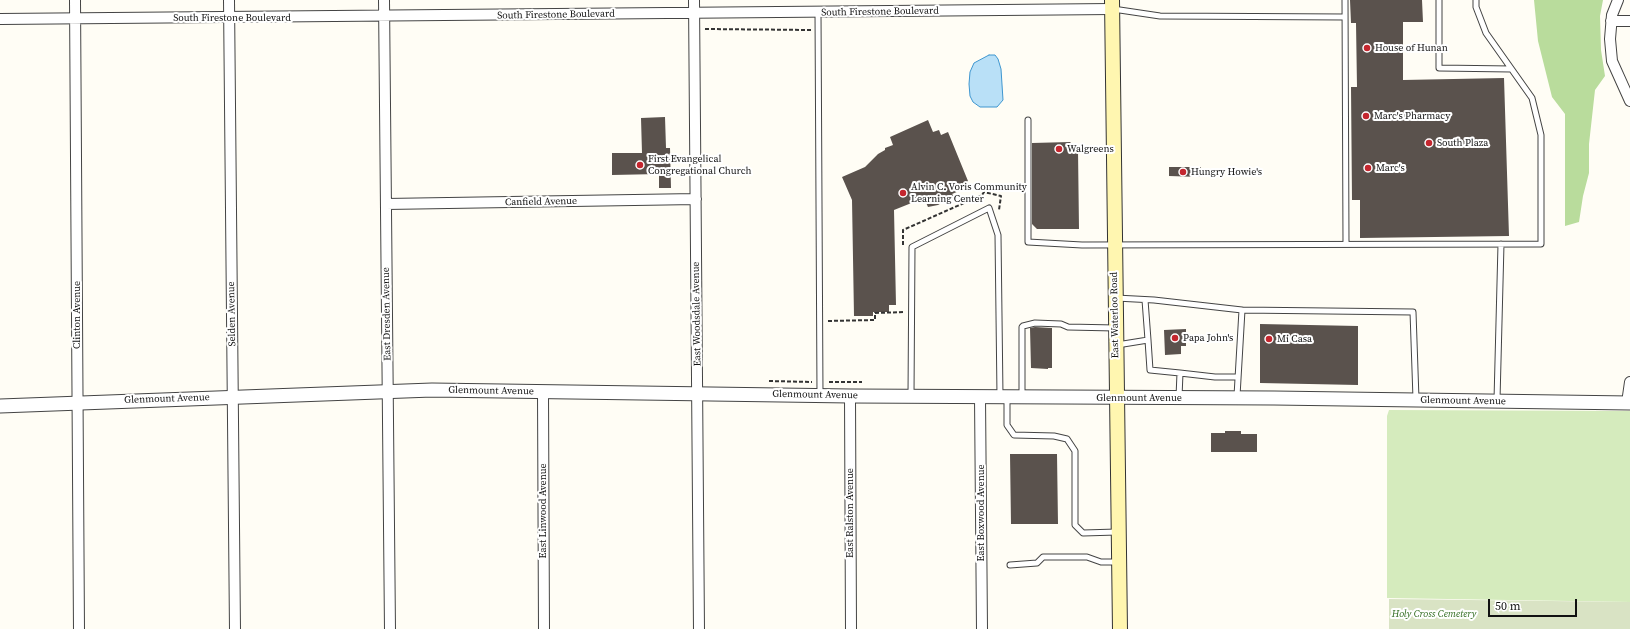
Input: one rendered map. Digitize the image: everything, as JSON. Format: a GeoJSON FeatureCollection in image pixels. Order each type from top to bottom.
{"type":"FeatureCollection","features":[{"type":"Feature","properties":{"kind":"main road","name":"East Waterloo Road"},"geometry":{"type":"LineString","coordinates":[[1112,5],[1120,629]]}},
{"type":"Feature","properties":{"kind":"street","name":"Clinton Avenue"},"geometry":{"type":"LineString","coordinates":[[75,0],[79,629]]}},
{"type":"Feature","properties":{"kind":"street","name":"Selden Avenue"},"geometry":{"type":"LineString","coordinates":[[229,0],[235,629]]}},
{"type":"Feature","properties":{"kind":"street","name":"East Dresden Avenue"},"geometry":{"type":"LineString","coordinates":[[384,0],[390,629]]}},
{"type":"Feature","properties":{"kind":"street","name":"East Woodsdale Avenue"},"geometry":{"type":"LineString","coordinates":[[694,0],[699,629]]}},
{"type":"Feature","properties":{"kind":"street"},"geometry":{"type":"LineString","coordinates":[[1618,0],[1611,21],[1610,39],[1612,61],[1630,101]]}},
{"type":"Feature","properties":{"kind":"street","name":"South Firestone Boulevard"},"geometry":{"type":"LineString","coordinates":[[0,19],[818,12],[1112,5]]}},
{"type":"Feature","properties":{"kind":"street"},"geometry":{"type":"LineString","coordinates":[[1611,21],[1630,21]]}},
{"type":"Feature","properties":{"kind":"street","name":"Canfield Avenue"},"geometry":{"type":"LineString","coordinates":[[386,204],[696,200]]}},
{"type":"Feature","properties":{"kind":"street"},"geometry":{"type":"LineString","coordinates":[[1629,403],[1630,382]]}},
{"type":"Feature","properties":{"kind":"street","name":"Glenmount Avenue"},"geometry":{"type":"LineString","coordinates":[[0,406],[432,390],[543,393],[1237,398],[1629,403]]}},
{"type":"Feature","properties":{"kind":"street","name":"East Linwood Avenue"},"geometry":{"type":"LineString","coordinates":[[543,393],[544,629]]}},
{"type":"Feature","properties":{"kind":"street","name":"East Ralston Avenue"},"geometry":{"type":"LineString","coordinates":[[850,396],[850,629]]}},
{"type":"Feature","properties":{"kind":"street","name":"East Boxwood Avenue"},"geometry":{"type":"LineString","coordinates":[[980,397],[982,629]]}},
{"type":"Feature","properties":{"kind":"lane"},"geometry":{"type":"LineString","coordinates":[[1345,0],[1346,244]]}},
{"type":"Feature","properties":{"kind":"lane"},"geometry":{"type":"LineString","coordinates":[[1439,0],[1439,68],[1510,69]]}},
{"type":"Feature","properties":{"kind":"lane"},"geometry":{"type":"LineString","coordinates":[[1028,120],[1028,242],[1082,245],[1541,244],[1541,134],[1532,98],[1510,69],[1486,33],[1476,7],[1476,0]]}},
{"type":"Feature","properties":{"kind":"lane"},"geometry":{"type":"LineString","coordinates":[[1112,5],[1160,16],[1345,16]]}},
{"type":"Feature","properties":{"kind":"lane"},"geometry":{"type":"LineString","coordinates":[[818,12],[820,396]]}},
{"type":"Feature","properties":{"kind":"lane"},"geometry":{"type":"LineString","coordinates":[[911,396],[912,247],[989,208],[998,235],[1003,397],[1007,425],[1014,435],[1054,436],[1067,440],[1074,451],[1074,525],[1083,533],[1118,532]]}},
{"type":"Feature","properties":{"kind":"lane"},"geometry":{"type":"LineString","coordinates":[[1497,401],[1501,244]]}},
{"type":"Feature","properties":{"kind":"lane"},"geometry":{"type":"LineString","coordinates":[[1115,298],[1242,310],[1413,312],[1416,400]]}},
{"type":"Feature","properties":{"kind":"lane"},"geometry":{"type":"LineString","coordinates":[[1145,300],[1150,370],[1214,377],[1238,377]]}},
{"type":"Feature","properties":{"kind":"lane"},"geometry":{"type":"LineString","coordinates":[[1237,398],[1242,310]]}},
{"type":"Feature","properties":{"kind":"lane"},"geometry":{"type":"LineString","coordinates":[[1022,397],[1023,326],[1061,324],[1068,327],[1116,328]]}},
{"type":"Feature","properties":{"kind":"lane"},"geometry":{"type":"LineString","coordinates":[[1116,345],[1148,340]]}},
{"type":"Feature","properties":{"kind":"lane"},"geometry":{"type":"LineString","coordinates":[[1179,398],[1180,373]]}},
{"type":"Feature","properties":{"kind":"lane"},"geometry":{"type":"LineString","coordinates":[[1010,565],[1037,563],[1043,557],[1087,557],[1101,562],[1119,562]]}},
{"type":"Feature","properties":{"kind":"path"},"geometry":{"type":"LineString","coordinates":[[705,29],[818,30]]}},
{"type":"Feature","properties":{"kind":"path"},"geometry":{"type":"LineString","coordinates":[[903,245],[903,230],[984,192],[1001,196],[999,208],[1000,215]]}},
{"type":"Feature","properties":{"kind":"path"},"geometry":{"type":"LineString","coordinates":[[904,305],[904,312]]}},
{"type":"Feature","properties":{"kind":"path"},"geometry":{"type":"LineString","coordinates":[[819,322],[875,320],[875,313],[912,312]]}},
{"type":"Feature","properties":{"kind":"path"},"geometry":{"type":"LineString","coordinates":[[764,381],[866,382]]}},
{"type":"Feature","properties":{"kind":"green space"},"geometry":{"type":"Polygon","coordinates":[[[1534,0],[1603,0],[1600,16],[1601,50],[1605,76],[1595,90],[1589,144],[1589,173],[1583,196],[1579,222],[1565,226],[1565,114],[1552,97],[1538,41],[1534,0]]]}},
{"type":"Feature","properties":{"kind":"green space"},"geometry":{"type":"Polygon","coordinates":[[[1389,410],[1630,411],[1630,602],[1387,598],[1387,416],[1389,410]]]}},
{"type":"Feature","properties":{"kind":"green space","name":"Holy Cross Cemetery"},"geometry":{"type":"Polygon","coordinates":[[[1389,599],[1630,602],[1630,629],[1389,629],[1389,599]]]}},
{"type":"Feature","properties":{"kind":"water"},"geometry":{"type":"Polygon","coordinates":[[[989,55],[995,55],[998,59],[1001,69],[1003,100],[997,107],[980,107],[973,102],[970,96],[970,72],[974,63],[989,55]]]}},
{"type":"Feature","properties":{"kind":"building","name":"South Plaza"},"geometry":{"type":"Polygon","coordinates":[[[1350,0],[1422,0],[1423,22],[1403,22],[1403,80],[1504,78],[1509,236],[1360,238],[1360,200],[1352,200],[1351,87],[1357,87],[1356,23],[1351,23],[1350,0]]]}},
{"type":"Feature","properties":{"kind":"building"},"geometry":{"type":"Polygon","coordinates":[[[665,117],[666,148],[670,148],[671,188],[659,188],[659,174],[612,175],[612,153],[642,153],[641,118],[665,117]]]}},
{"type":"Feature","properties":{"kind":"building"},"geometry":{"type":"Polygon","coordinates":[[[928,120],[933,132],[939,130],[941,135],[948,132],[968,181],[964,183],[966,188],[952,194],[954,196],[938,205],[928,207],[924,198],[894,210],[896,305],[889,305],[889,312],[873,312],[873,316],[854,316],[852,200],[842,177],[865,167],[878,154],[885,150],[885,148],[893,145],[890,137],[928,120]]]}},
{"type":"Feature","properties":{"kind":"building"},"geometry":{"type":"Polygon","coordinates":[[[1070,142],[1078,150],[1079,229],[1037,229],[1032,224],[1032,143],[1070,142]]]}},
{"type":"Feature","properties":{"kind":"building"},"geometry":{"type":"Polygon","coordinates":[[[1169,167],[1201,167],[1200,177],[1169,176],[1169,167]]]}},
{"type":"Feature","properties":{"kind":"building"},"geometry":{"type":"Polygon","coordinates":[[[1260,324],[1358,326],[1358,385],[1260,383],[1260,324]]]}},
{"type":"Feature","properties":{"kind":"building"},"geometry":{"type":"Polygon","coordinates":[[[1030,328],[1052,328],[1052,368],[1031,368],[1030,328]]]}},
{"type":"Feature","properties":{"kind":"building","name":"Papa John's"},"geometry":{"type":"Polygon","coordinates":[[[1186,329],[1186,346],[1181,346],[1181,354],[1165,355],[1164,330],[1186,329]]]}},
{"type":"Feature","properties":{"kind":"building"},"geometry":{"type":"Polygon","coordinates":[[[1225,431],[1241,431],[1241,434],[1257,434],[1257,452],[1211,452],[1211,433],[1225,433],[1225,431]]]}},
{"type":"Feature","properties":{"kind":"building"},"geometry":{"type":"Polygon","coordinates":[[[1010,454],[1057,454],[1058,524],[1011,524],[1010,454]]]}},
{"type":"Feature","properties":{"kind":"place","name":"House of Hunan"},"geometry":{"type":"Point","coordinates":[1367,48]}},
{"type":"Feature","properties":{"kind":"place","name":"Marc's Pharmacy"},"geometry":{"type":"Point","coordinates":[1366,116]}},
{"type":"Feature","properties":{"kind":"place","name":"South Plaza"},"geometry":{"type":"Point","coordinates":[1429,143]}},
{"type":"Feature","properties":{"kind":"place","name":"Walgreens"},"geometry":{"type":"Point","coordinates":[1059,149]}},
{"type":"Feature","properties":{"kind":"place","name":"First Evangelical Congregational Church"},"geometry":{"type":"Point","coordinates":[640,165]}},
{"type":"Feature","properties":{"kind":"place","name":"Marc's"},"geometry":{"type":"Point","coordinates":[1368,168]}},
{"type":"Feature","properties":{"kind":"place","name":"Hungry Howie's"},"geometry":{"type":"Point","coordinates":[1183,172]}},
{"type":"Feature","properties":{"kind":"place","name":"Alvin C. Voris Community Learning Center"},"geometry":{"type":"Point","coordinates":[903,193]}},
{"type":"Feature","properties":{"kind":"place","name":"Papa John's"},"geometry":{"type":"Point","coordinates":[1175,338]}},
{"type":"Feature","properties":{"kind":"place","name":"Mi Casa"},"geometry":{"type":"Point","coordinates":[1269,339]}}]}
